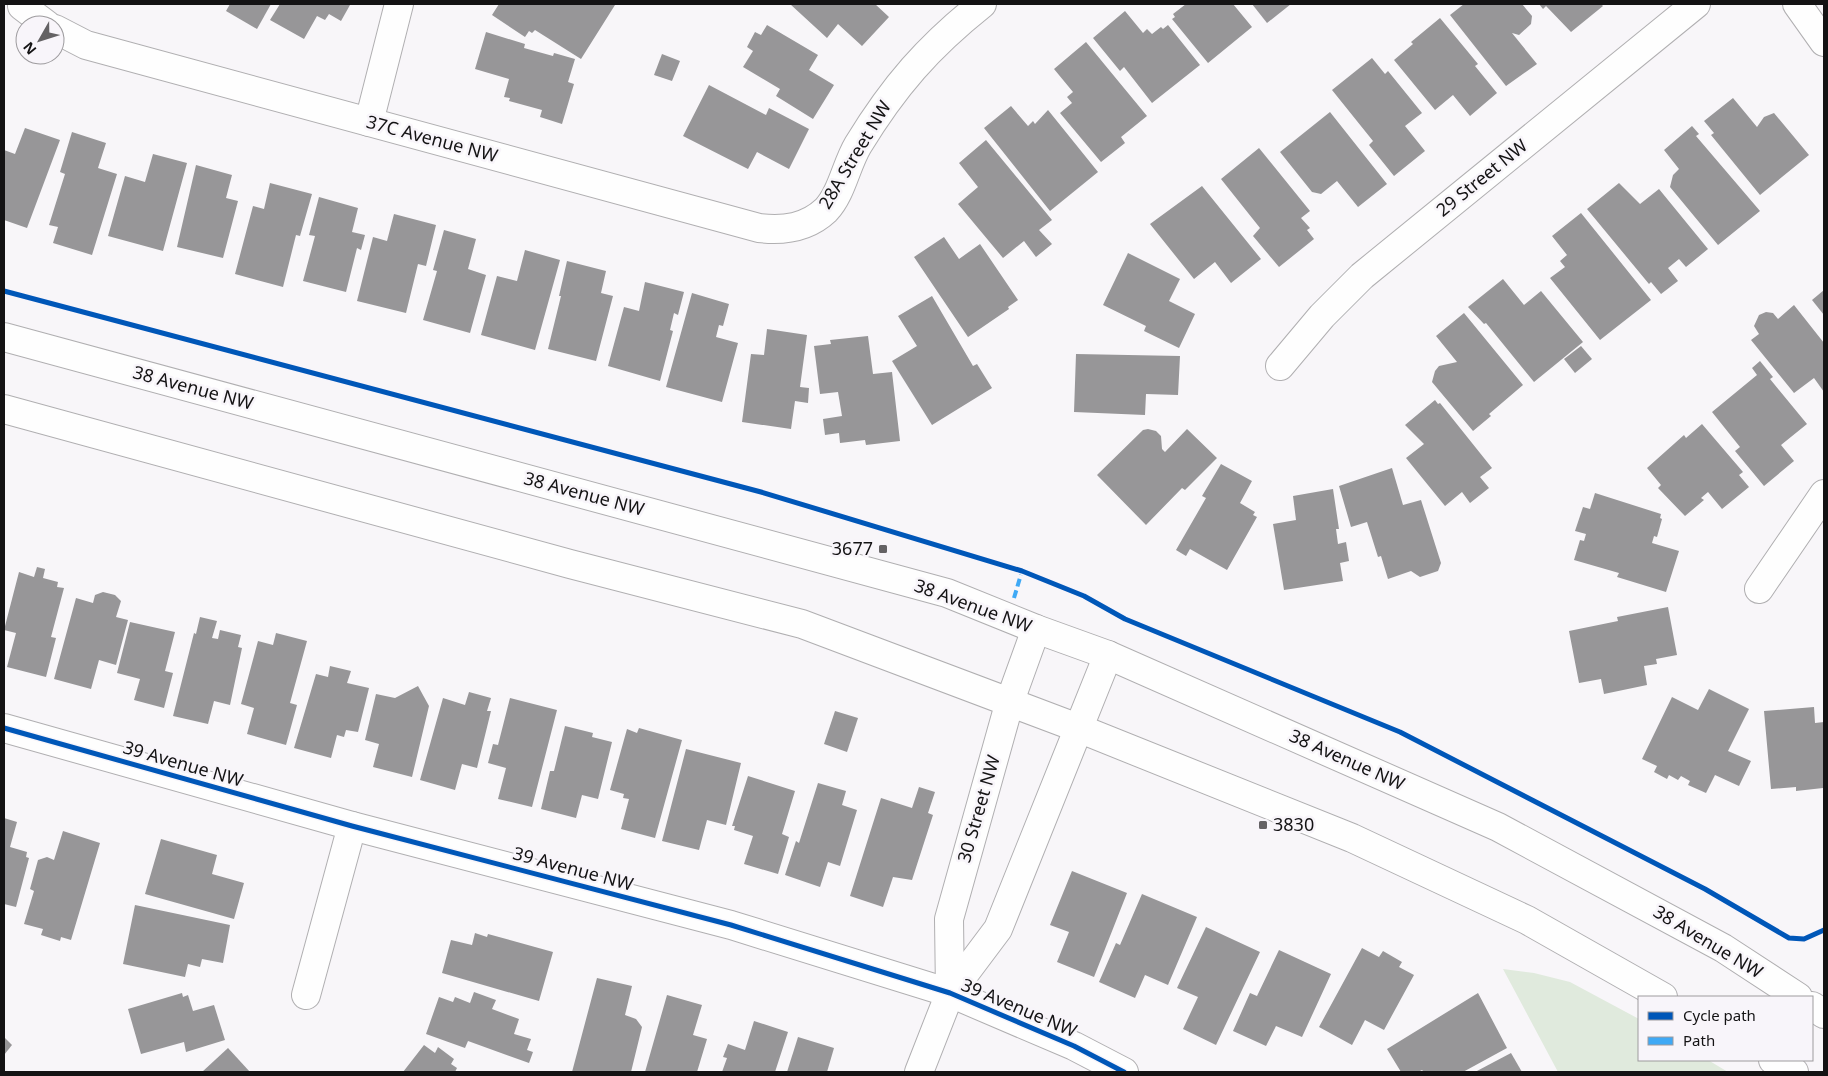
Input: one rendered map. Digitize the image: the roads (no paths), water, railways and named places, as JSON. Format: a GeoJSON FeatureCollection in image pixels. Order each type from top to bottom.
{"type":"FeatureCollection","features":[{"type":"Feature","properties":{"kind":"street"},"geometry":{"type":"LineString","coordinates":[[369,122],[398,4]]}},
{"type":"Feature","properties":{"kind":"street","name":"28A Street NW"},"geometry":{"type":"LineString","coordinates":[[811,222],[827,209],[836,194],[855,150],[878,112],[904,77],[926,52],[982,4]]}},
{"type":"Feature","properties":{"kind":"street","name":"29 Street NW"},"geometry":{"type":"LineString","coordinates":[[1280,366],[1322,316],[1362,276],[1696,4]]}},
{"type":"Feature","properties":{"kind":"street"},"geometry":{"type":"LineString","coordinates":[[1797,4],[1824,42]]}},
{"type":"Feature","properties":{"kind":"street"},"geometry":{"type":"LineString","coordinates":[[22,6],[34,15]]}},
{"type":"Feature","properties":{"kind":"street","name":"37C Avenue NW"},"geometry":{"type":"LineString","coordinates":[[65,34],[86,45],[759,228],[780,231],[811,222]]}},
{"type":"Feature","properties":{"kind":"street","name":"38 Avenue NW"},"geometry":{"type":"LineString","coordinates":[[4,337],[947,593],[1036,629],[1108,654],[1498,827],[1723,948],[1795,996]]}},
{"type":"Feature","properties":{"kind":"street"},"geometry":{"type":"LineString","coordinates":[[4,409],[570,564],[802,624],[1010,701],[1352,838],[1527,920],[1661,996]]}},
{"type":"Feature","properties":{"kind":"street"},"geometry":{"type":"LineString","coordinates":[[1759,589],[1824,494]]}},
{"type":"Feature","properties":{"kind":"street","name":"30 Street NW"},"geometry":{"type":"LineString","coordinates":[[950,993],[949,919],[1010,701],[1036,629]]}},
{"type":"Feature","properties":{"kind":"street","name":"30 Street NW"},"geometry":{"type":"LineString","coordinates":[[919,1072],[950,993],[998,929],[1108,654]]}},
{"type":"Feature","properties":{"kind":"street","name":"39 Avenue NW"},"geometry":{"type":"LineString","coordinates":[[4,728],[352,826],[731,925],[950,993],[1065,1042],[1124,1072]]}},
{"type":"Feature","properties":{"kind":"street"},"geometry":{"type":"LineString","coordinates":[[306,995],[352,826]]}},
{"type":"Feature","properties":{"kind":"place","name":"3677"},"geometry":{"type":"Point","coordinates":[883,549]}},
{"type":"Feature","properties":{"kind":"place","name":"3830"},"geometry":{"type":"Point","coordinates":[1263,825]}}]}
